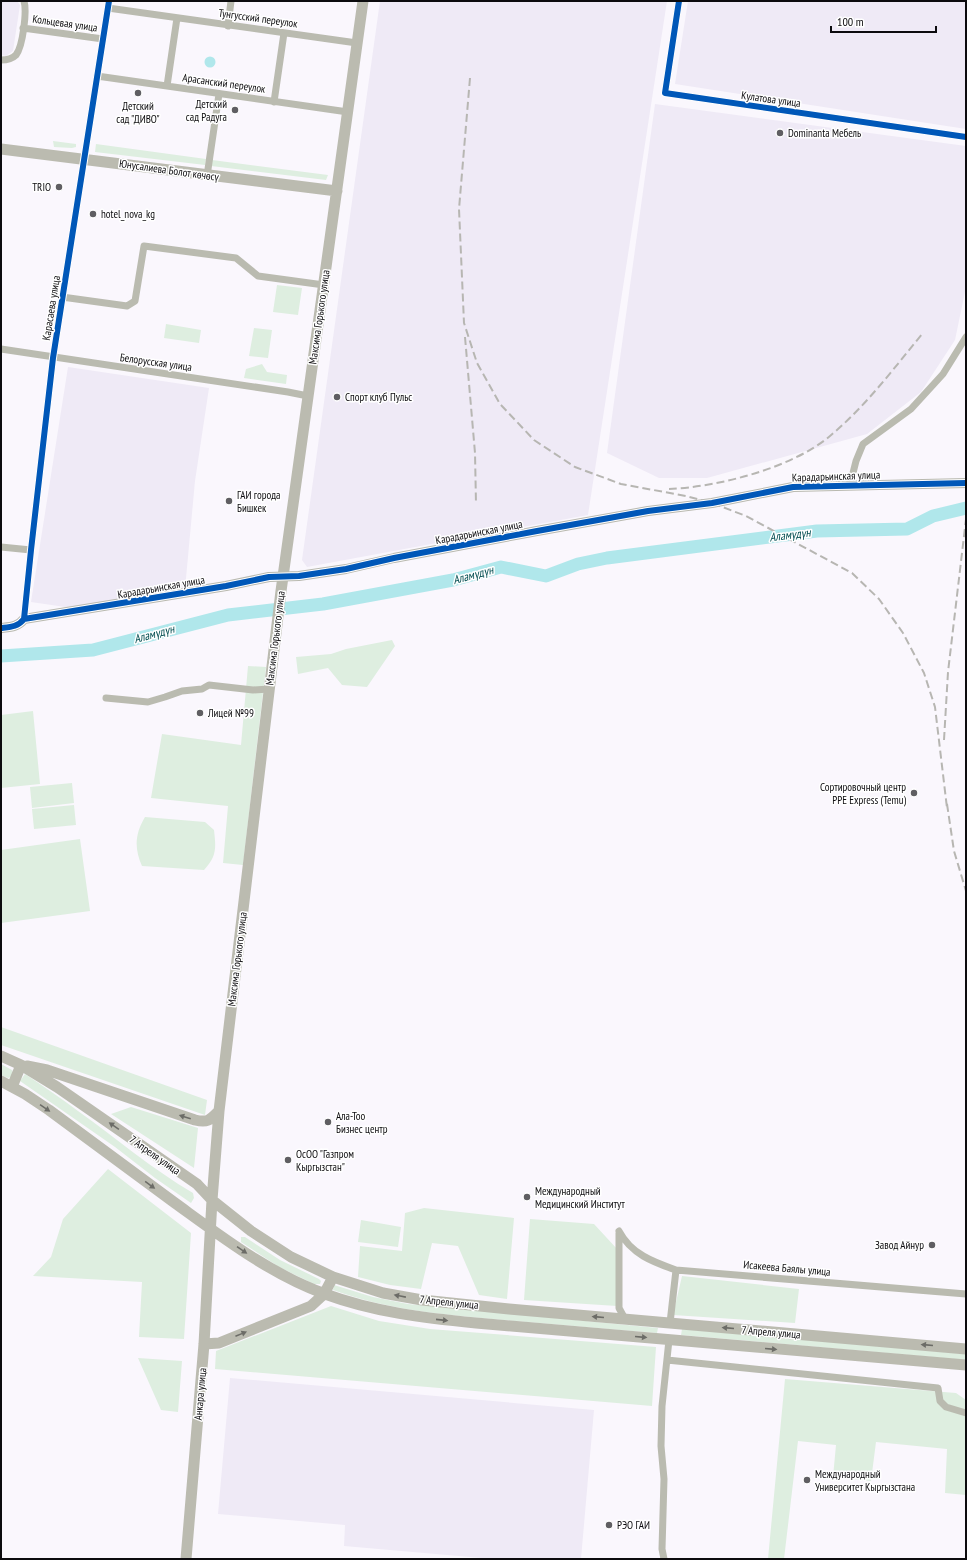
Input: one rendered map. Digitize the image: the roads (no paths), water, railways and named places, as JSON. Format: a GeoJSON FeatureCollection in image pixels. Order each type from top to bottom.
{"type":"FeatureCollection","features":[{"type":"Feature","properties":{"kind":"main road","name":"Максима Горького улица"},"geometry":{"type":"LineString","coordinates":[[210,1228],[219,1111],[276,629],[363,1]]}},
{"type":"Feature","properties":{"kind":"main road","name":"Юнусалиева Болот көчөсү"},"geometry":{"type":"LineString","coordinates":[[1,149],[336,192]]}},
{"type":"Feature","properties":{"kind":"main road","name":"7 Апреля улица"},"geometry":{"type":"LineString","coordinates":[[1,1056],[21,1065],[57,1087],[197,1184],[212,1200],[269,1244],[291,1257],[333,1276],[383,1293],[422,1300],[966,1349]]}},
{"type":"Feature","properties":{"kind":"main road"},"geometry":{"type":"LineString","coordinates":[[12,1087],[21,1065],[47,1070],[195,1120],[205,1122],[219,1111]]}},
{"type":"Feature","properties":{"kind":"main road","name":"7 Апреля улица"},"geometry":{"type":"LineString","coordinates":[[1,1081],[49,1110],[210,1228],[268,1267],[288,1278],[324,1294],[379,1311],[420,1318],[966,1365]]}},
{"type":"Feature","properties":{"kind":"main road","name":"Анкара улица"},"geometry":{"type":"LineString","coordinates":[[186,1559],[204,1344],[210,1228]]}},
{"type":"Feature","properties":{"kind":"main road"},"geometry":{"type":"LineString","coordinates":[[204,1344],[219,1343],[311,1306],[324,1294],[333,1276]]}},
{"type":"Feature","properties":{"kind":"main road"},"geometry":{"type":"LineString","coordinates":[[669,1340],[670,1323]]}},
{"type":"Feature","properties":{"kind":"street","name":"Кольцевая улица"},"geometry":{"type":"LineString","coordinates":[[1,60],[10,59],[16,54],[20,46],[25,12],[24,1]]}},
{"type":"Feature","properties":{"kind":"street"},"geometry":{"type":"LineString","coordinates":[[228,26],[231,1]]}},
{"type":"Feature","properties":{"kind":"street","name":"Кулатова улица"},"geometry":{"type":"LineString","coordinates":[[678,1],[665,94],[966,138]]}},
{"type":"Feature","properties":{"kind":"street","name":"Тунгусский переулок"},"geometry":{"type":"LineString","coordinates":[[109,4],[177,18],[357,43]]}},
{"type":"Feature","properties":{"kind":"street","name":"Карасаева улица"},"geometry":{"type":"LineString","coordinates":[[24,619],[30,550],[53,358],[109,4]]}},
{"type":"Feature","properties":{"kind":"street"},"geometry":{"type":"LineString","coordinates":[[167,86],[177,18]]}},
{"type":"Feature","properties":{"kind":"street","name":"Кольцевая улица"},"geometry":{"type":"LineString","coordinates":[[23,28],[103,39]]}},
{"type":"Feature","properties":{"kind":"street"},"geometry":{"type":"LineString","coordinates":[[274,102],[284,33]]}},
{"type":"Feature","properties":{"kind":"street","name":"Арасанский переулок"},"geometry":{"type":"LineString","coordinates":[[97,76],[348,112]]}},
{"type":"Feature","properties":{"kind":"street"},"geometry":{"type":"LineString","coordinates":[[207,176],[219,94]]}},
{"type":"Feature","properties":{"kind":"street"},"geometry":{"type":"LineString","coordinates":[[62,297],[128,306],[135,301],[144,246],[236,258],[258,276],[324,285]]}},
{"type":"Feature","properties":{"kind":"street"},"geometry":{"type":"LineString","coordinates":[[850,485],[856,461],[863,444],[910,409],[943,374],[966,337]]}},
{"type":"Feature","properties":{"kind":"street","name":"Белорусская улица"},"geometry":{"type":"LineString","coordinates":[[1,349],[308,396]]}},
{"type":"Feature","properties":{"kind":"street","name":"Карадарьинская улица"},"geometry":{"type":"LineString","coordinates":[[1,628],[16,626],[24,619],[226,586],[269,577],[299,576],[346,569],[394,558],[537,531],[648,511],[712,503],[793,487],[966,484]]}},
{"type":"Feature","properties":{"kind":"street"},"geometry":{"type":"LineString","coordinates":[[1,547],[30,550]]}},
{"type":"Feature","properties":{"kind":"street"},"geometry":{"type":"LineString","coordinates":[[106,698],[148,702],[182,691],[202,689],[209,685],[253,690],[269,690]]}},
{"type":"Feature","properties":{"kind":"street","name":"Исакеева Баялы улица"},"geometry":{"type":"LineString","coordinates":[[625,1319],[619,1308],[619,1231],[623,1239],[636,1252],[652,1261],[676,1270],[966,1294]]}},
{"type":"Feature","properties":{"kind":"street"},"geometry":{"type":"LineString","coordinates":[[670,1323],[676,1270]]}},
{"type":"Feature","properties":{"kind":"street"},"geometry":{"type":"LineString","coordinates":[[664,1559],[662,1549],[664,1479],[662,1406],[669,1340]]}},
{"type":"Feature","properties":{"kind":"street"},"geometry":{"type":"LineString","coordinates":[[667,1360],[938,1388],[940,1401],[946,1407],[966,1413]]}},
{"type":"Feature","properties":{"kind":"water"},"geometry":{"type":"Polygon","coordinates":[[[208,57],[212,57],[214,58],[214,66],[208,67],[205,64],[205,60],[208,57]]]}},
{"type":"Feature","properties":{"kind":"waterway","name":"Аламүдүн"},"geometry":{"type":"LineString","coordinates":[[1,656],[93,650],[228,615],[323,604],[453,580],[501,567],[546,576],[578,564],[607,558],[817,531],[907,529],[933,516],[966,508]]}},
{"type":"Feature","properties":{"kind":"railway"},"geometry":{"type":"LineString","coordinates":[[470,78],[459,209],[464,323],[477,363],[500,404],[534,440],[575,467],[621,484],[686,496],[712,503],[746,516],[852,573],[879,599],[903,633],[924,673],[935,707],[947,808]]}},
{"type":"Feature","properties":{"kind":"railway"},"geometry":{"type":"LineString","coordinates":[[669,489],[709,484],[754,474],[796,458],[814,447],[830,436],[856,412],[923,333]]}},
{"type":"Feature","properties":{"kind":"railway"},"geometry":{"type":"LineString","coordinates":[[465,337],[475,453],[476,504]]}},
{"type":"Feature","properties":{"kind":"railway"},"geometry":{"type":"LineString","coordinates":[[944,740],[948,672],[966,519]]}},
{"type":"Feature","properties":{"kind":"railway"},"geometry":{"type":"LineString","coordinates":[[947,804],[954,851],[966,891]]}},
{"type":"Feature","properties":{"kind":"place","name":"Детский сад \"ДИВО\""},"geometry":{"type":"Point","coordinates":[138,93]}},
{"type":"Feature","properties":{"kind":"place","name":"Детский сад Радуга"},"geometry":{"type":"Point","coordinates":[235,110]}},
{"type":"Feature","properties":{"kind":"place","name":"Dominanta Мебель"},"geometry":{"type":"Point","coordinates":[780,133]}},
{"type":"Feature","properties":{"kind":"place","name":"TRIO"},"geometry":{"type":"Point","coordinates":[59,187]}},
{"type":"Feature","properties":{"kind":"place","name":"hotel_nova_kg"},"geometry":{"type":"Point","coordinates":[93,214]}},
{"type":"Feature","properties":{"kind":"place","name":"Спорт клуб Пульс"},"geometry":{"type":"Point","coordinates":[337,397]}},
{"type":"Feature","properties":{"kind":"place","name":"ГАИ города Бишкек"},"geometry":{"type":"Point","coordinates":[229,501]}},
{"type":"Feature","properties":{"kind":"place","name":"Лицей №99"},"geometry":{"type":"Point","coordinates":[200,713]}},
{"type":"Feature","properties":{"kind":"place","name":"Сортировочный центр PPE Express (Temu)"},"geometry":{"type":"Point","coordinates":[914,793]}},
{"type":"Feature","properties":{"kind":"place","name":"Ала-Тоо Бизнес центр"},"geometry":{"type":"Point","coordinates":[328,1122]}},
{"type":"Feature","properties":{"kind":"place","name":"ОсОО \"Газпром Кыргызстан\""},"geometry":{"type":"Point","coordinates":[288,1160]}},
{"type":"Feature","properties":{"kind":"place","name":"Международный Медицинский Институт"},"geometry":{"type":"Point","coordinates":[527,1197]}},
{"type":"Feature","properties":{"kind":"place","name":"Завод Айнур"},"geometry":{"type":"Point","coordinates":[932,1245]}},
{"type":"Feature","properties":{"kind":"place","name":"Международный Университет Кыргызстана"},"geometry":{"type":"Point","coordinates":[807,1480]}},
{"type":"Feature","properties":{"kind":"place","name":"РЭО ГАИ"},"geometry":{"type":"Point","coordinates":[609,1525]}}]}
